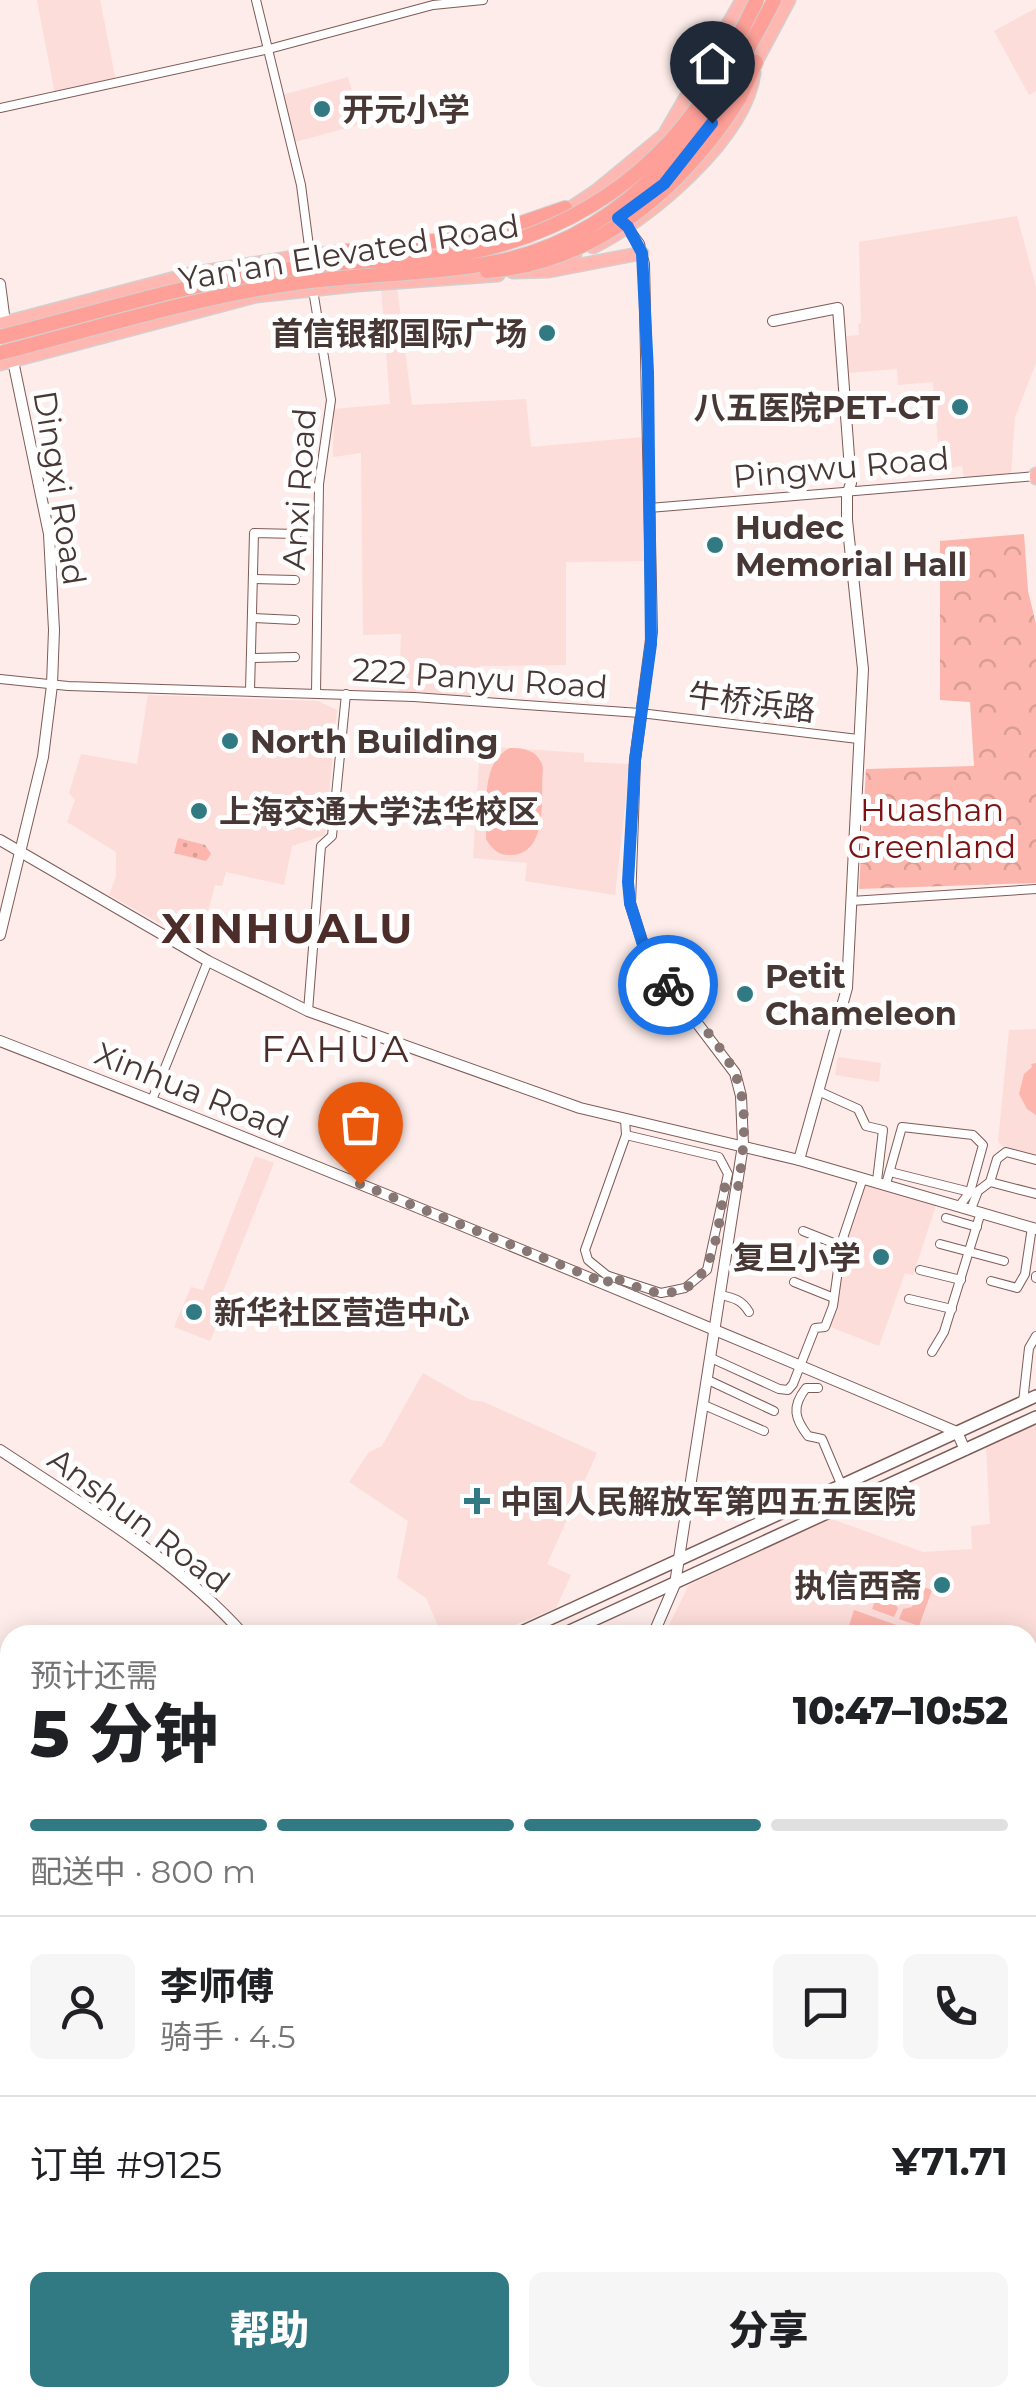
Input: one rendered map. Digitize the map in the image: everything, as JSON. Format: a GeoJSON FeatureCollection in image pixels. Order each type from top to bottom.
{"type":"FeatureCollection","features":[{"type":"Feature","properties":{"kind":"highway","name":"Yan'an Elevated Road"},"geometry":{"type":"LineString","coordinates":[[2,330],[68,320],[187,287],[262,274],[336,263],[438,258],[512,244],[562,223],[610,195],[674,137],[707,94],[757,0]]}},
{"type":"Feature","properties":{"kind":"highway","name":"Yan'an Elevated Road"},"geometry":{"type":"LineString","coordinates":[[4,359],[175,305],[302,282],[451,273],[538,250],[576,235],[628,200],[688,142],[719,100],[774,0]]}},
{"type":"Feature","properties":{"kind":"highway"},"geometry":{"type":"LineString","coordinates":[[451,273],[508,270],[594,242],[660,194],[721,128],[756,62]]}},
{"type":"Feature","properties":{"kind":"highway"},"geometry":{"type":"LineString","coordinates":[[262,274],[328,253],[490,234],[566,208]]}},
{"type":"Feature","properties":{"kind":"main road"},"geometry":{"type":"LineString","coordinates":[[2,330],[190,274],[488,230],[566,208],[596,191],[664,135],[742,0]]}},
{"type":"Feature","properties":{"kind":"main road"},"geometry":{"type":"LineString","coordinates":[[4,359],[226,304],[518,264],[624,222],[664,202],[721,139],[752,90],[756,62],[789,0]]}},
{"type":"Feature","properties":{"kind":"main road"},"geometry":{"type":"LineString","coordinates":[[513,272],[556,264],[624,222]]}},
{"type":"Feature","properties":{"kind":"main road"},"geometry":{"type":"LineString","coordinates":[[451,273],[549,271],[642,253]]}},
{"type":"Feature","properties":{"kind":"main road"},"geometry":{"type":"LineString","coordinates":[[2,330],[310,259]]}},
{"type":"Feature","properties":{"kind":"main road"},"geometry":{"type":"LineString","coordinates":[[128,290],[166,294]]}},
{"type":"Feature","properties":{"kind":"main road"},"geometry":{"type":"LineString","coordinates":[[536,1625],[1036,1396]]}},
{"type":"Feature","properties":{"kind":"main road"},"geometry":{"type":"LineString","coordinates":[[584,1625],[1036,1417]]}},
{"type":"Feature","properties":{"kind":"street"},"geometry":{"type":"LineString","coordinates":[[256,0],[302,186],[310,259]]}},
{"type":"Feature","properties":{"kind":"street"},"geometry":{"type":"LineString","coordinates":[[0,108],[269,49],[433,5],[483,0]]}},
{"type":"Feature","properties":{"kind":"street"},"geometry":{"type":"LineString","coordinates":[[596,191],[624,222],[642,253],[651,644],[632,791],[630,903],[644,948],[656,969],[735,1073],[741,1096],[743,1145],[705,1272],[685,1288],[661,1293],[608,1280],[588,1260],[586,1250],[626,1135],[625,1119]]}},
{"type":"Feature","properties":{"kind":"street","name":"Dingxi Road"},"geometry":{"type":"LineString","coordinates":[[0,284],[4,359],[49,534],[54,630],[43,757],[0,935]]}},
{"type":"Feature","properties":{"kind":"street","name":"Anxi Road"},"geometry":{"type":"LineString","coordinates":[[313,290],[330,400],[319,484],[316,693]]}},
{"type":"Feature","properties":{"kind":"street"},"geometry":{"type":"LineString","coordinates":[[772,321],[838,308],[851,483],[848,544],[863,669],[846,995],[799,1160]]}},
{"type":"Feature","properties":{"kind":"street","name":"Pingwu Road"},"geometry":{"type":"LineString","coordinates":[[649,508],[1036,476]]}},
{"type":"Feature","properties":{"kind":"street"},"geometry":{"type":"LineString","coordinates":[[250,691],[254,533],[297,534]]}},
{"type":"Feature","properties":{"kind":"street"},"geometry":{"type":"LineString","coordinates":[[253,579],[295,580]]}},
{"type":"Feature","properties":{"kind":"street"},"geometry":{"type":"LineString","coordinates":[[252,618],[295,620]]}},
{"type":"Feature","properties":{"kind":"street"},"geometry":{"type":"LineString","coordinates":[[251,658],[295,657]]}},
{"type":"Feature","properties":{"kind":"street","name":"222 Panyu Road"},"geometry":{"type":"LineString","coordinates":[[0,679],[52,685],[346,694],[640,714]]}},
{"type":"Feature","properties":{"kind":"street"},"geometry":{"type":"LineString","coordinates":[[308,1010],[321,846],[332,836],[346,694]]}},
{"type":"Feature","properties":{"kind":"street","name":"牛桥浜路"},"geometry":{"type":"LineString","coordinates":[[640,714],[858,740]]}},
{"type":"Feature","properties":{"kind":"street"},"geometry":{"type":"LineString","coordinates":[[0,840],[208,961],[308,1010],[532,1092],[863,1178],[928,1182],[970,1192]]}},
{"type":"Feature","properties":{"kind":"street"},"geometry":{"type":"LineString","coordinates":[[851,901],[1036,888]]}},
{"type":"Feature","properties":{"kind":"street"},"geometry":{"type":"LineString","coordinates":[[152,1100],[208,961]]}},
{"type":"Feature","properties":{"kind":"street","name":"Xinhua Road"},"geometry":{"type":"LineString","coordinates":[[0,1041],[608,1280],[957,1432]]}},
{"type":"Feature","properties":{"kind":"street"},"geometry":{"type":"LineString","coordinates":[[818,1092],[858,1109],[866,1126],[883,1130],[884,1179]]}},
{"type":"Feature","properties":{"kind":"street"},"geometry":{"type":"LineString","coordinates":[[884,1179],[902,1127],[973,1135],[982,1145],[970,1192],[977,1228],[952,1309],[932,1352]]}},
{"type":"Feature","properties":{"kind":"street"},"geometry":{"type":"LineString","coordinates":[[626,1135],[720,1157],[731,1186],[731,1229],[680,1558],[675,1584],[657,1625]]}},
{"type":"Feature","properties":{"kind":"street"},"geometry":{"type":"LineString","coordinates":[[698,1152],[702,1136]]}},
{"type":"Feature","properties":{"kind":"street"},"geometry":{"type":"LineString","coordinates":[[971,1209],[978,1191],[990,1182],[997,1158],[1006,1152],[1036,1160]]}},
{"type":"Feature","properties":{"kind":"street"},"geometry":{"type":"LineString","coordinates":[[711,1358],[788,1390],[816,1328],[825,1327],[834,1298],[841,1246],[863,1178]]}},
{"type":"Feature","properties":{"kind":"street"},"geometry":{"type":"LineString","coordinates":[[884,1179],[1034,1228],[1026,1274],[1017,1288],[991,1281]]}},
{"type":"Feature","properties":{"kind":"street"},"geometry":{"type":"LineString","coordinates":[[925,1195],[928,1182]]}},
{"type":"Feature","properties":{"kind":"street"},"geometry":{"type":"LineString","coordinates":[[990,1182],[1036,1194]]}},
{"type":"Feature","properties":{"kind":"street"},"geometry":{"type":"LineString","coordinates":[[946,1218],[977,1228]]}},
{"type":"Feature","properties":{"kind":"street"},"geometry":{"type":"LineString","coordinates":[[718,1226],[731,1229]]}},
{"type":"Feature","properties":{"kind":"street"},"geometry":{"type":"LineString","coordinates":[[803,1231],[841,1246]]}},
{"type":"Feature","properties":{"kind":"street"},"geometry":{"type":"LineString","coordinates":[[940,1244],[1004,1261]]}},
{"type":"Feature","properties":{"kind":"street"},"geometry":{"type":"LineString","coordinates":[[920,1270],[962,1280]]}},
{"type":"Feature","properties":{"kind":"street"},"geometry":{"type":"LineString","coordinates":[[705,1272],[724,1277]]}},
{"type":"Feature","properties":{"kind":"street"},"geometry":{"type":"LineString","coordinates":[[794,1282],[834,1298]]}},
{"type":"Feature","properties":{"kind":"street"},"geometry":{"type":"LineString","coordinates":[[721,1295],[744,1304],[748,1312]]}},
{"type":"Feature","properties":{"kind":"street"},"geometry":{"type":"LineString","coordinates":[[910,1298],[952,1309]]}},
{"type":"Feature","properties":{"kind":"street"},"geometry":{"type":"LineString","coordinates":[[1023,1402],[1029,1348],[1036,1336]]}},
{"type":"Feature","properties":{"kind":"street"},"geometry":{"type":"LineString","coordinates":[[823,1375],[817,1391],[806,1388],[796,1400],[796,1420],[808,1436],[822,1439],[841,1484]]}},
{"type":"Feature","properties":{"kind":"street"},"geometry":{"type":"LineString","coordinates":[[708,1380],[774,1411]]}},
{"type":"Feature","properties":{"kind":"street"},"geometry":{"type":"LineString","coordinates":[[704,1404],[764,1431]]}},
{"type":"Feature","properties":{"kind":"street"},"geometry":{"type":"LineString","coordinates":[[957,1432],[965,1450]]}},
{"type":"Feature","properties":{"kind":"street","name":"Anshun Road"},"geometry":{"type":"LineString","coordinates":[[0,1450],[161,1561],[234,1625]]}},
{"type":"Feature","properties":{"kind":"shaded area"},"geometry":{"type":"Polygon","coordinates":[[[37,0],[100,0],[116,81],[55,94],[37,0]]]}},
{"type":"Feature","properties":{"kind":"shaded area"},"geometry":{"type":"Polygon","coordinates":[[[1036,8],[1036,91],[1029,95],[994,31],[1036,8]]]}},
{"type":"Feature","properties":{"kind":"shaded area","name":"开元小学"},"geometry":{"type":"Polygon","coordinates":[[[348,77],[361,124],[295,142],[282,95],[348,77]]]}},
{"type":"Feature","properties":{"kind":"shaded area"},"geometry":{"type":"Polygon","coordinates":[[[1017,216],[1036,287],[1036,363],[1015,417],[1011,474],[964,478],[962,466],[940,469],[933,382],[898,385],[897,369],[848,373],[847,336],[859,335],[861,323],[859,242],[1017,216]]]}},
{"type":"Feature","properties":{"kind":"shaded area"},"geometry":{"type":"Polygon","coordinates":[[[397,287],[412,405],[526,399],[531,447],[643,437],[650,561],[566,562],[566,665],[480,666],[478,699],[399,692],[401,634],[363,635],[361,453],[333,457],[334,409],[390,404],[381,288],[397,287]]]}},
{"type":"Feature","properties":{"kind":"shaded area","name":"上海交通大学法华校区"},"geometry":{"type":"Polygon","coordinates":[[[148,695],[318,701],[337,710],[325,835],[292,846],[284,885],[226,872],[222,886],[215,885],[199,945],[109,895],[116,876],[116,852],[67,822],[75,800],[69,793],[81,754],[137,764],[148,695]]]}},
{"type":"Feature","properties":{"kind":"shaded area"},"geometry":{"type":"Polygon","coordinates":[[[480,746],[584,753],[584,762],[630,764],[615,895],[525,881],[527,863],[473,858],[480,746]]]}},
{"type":"Feature","properties":{"kind":"shaded area"},"geometry":{"type":"Polygon","coordinates":[[[1036,1029],[1036,1155],[1006,1149],[998,1142],[1009,1030],[1036,1029]]]}},
{"type":"Feature","properties":{"kind":"shaded area"},"geometry":{"type":"Polygon","coordinates":[[[838,1057],[881,1063],[879,1082],[835,1075],[838,1057]]]}},
{"type":"Feature","properties":{"kind":"shaded area"},"geometry":{"type":"Polygon","coordinates":[[[255,1156],[274,1163],[220,1299],[227,1302],[210,1341],[174,1327],[191,1287],[203,1290],[255,1156]]]}},
{"type":"Feature","properties":{"kind":"shaded area","name":"复旦小学"},"geometry":{"type":"Polygon","coordinates":[[[865,1181],[937,1202],[913,1275],[905,1273],[879,1346],[828,1326],[845,1242],[865,1181]]]}},
{"type":"Feature","properties":{"kind":"shaded area","name":"中国人民解放军第四五五医院"},"geometry":{"type":"Polygon","coordinates":[[[423,1373],[471,1400],[484,1402],[597,1453],[547,1564],[571,1575],[556,1608],[514,1625],[438,1625],[426,1598],[397,1578],[408,1521],[349,1482],[369,1452],[382,1446],[423,1373]]]}},
{"type":"Feature","properties":{"kind":"shaded area"},"geometry":{"type":"Polygon","coordinates":[[[1036,1424],[1036,1625],[669,1625],[689,1585],[829,1518],[923,1552],[972,1549],[971,1526],[990,1524],[986,1446],[1036,1424]]]}},
{"type":"Feature","properties":{"kind":"green space","name":"Huashan Greenland"},"geometry":{"type":"Polygon","coordinates":[[[1024,534],[1028,591],[1036,624],[1036,883],[859,889],[866,769],[974,766],[970,702],[940,700],[940,541],[1024,534]]]}},
{"type":"Feature","properties":{"kind":"green space"},"geometry":{"type":"Polygon","coordinates":[[[510,748],[531,752],[541,762],[542,807],[532,845],[523,852],[507,855],[496,851],[486,839],[486,801],[493,764],[510,748]]]}},
{"type":"Feature","properties":{"kind":"green space"},"geometry":{"type":"Polygon","coordinates":[[[178,838],[205,845],[211,854],[206,861],[174,853],[178,838]]]}},
{"type":"Feature","properties":{"kind":"green space"},"geometry":{"type":"Polygon","coordinates":[[[1036,1063],[1036,1115],[1027,1109],[1019,1094],[1024,1074],[1036,1063]]]}},
{"type":"Feature","properties":{"kind":"green space"},"geometry":{"type":"Polygon","coordinates":[[[885,1574],[908,1582],[905,1590],[895,1593],[892,1601],[898,1608],[894,1617],[872,1609],[885,1574]]]}},
{"type":"Feature","properties":{"kind":"green space"},"geometry":{"type":"Polygon","coordinates":[[[912,1583],[932,1590],[919,1625],[899,1619],[903,1609],[912,1607],[915,1598],[909,1591],[912,1583]]]}},
{"type":"Feature","properties":{"kind":"green space"},"geometry":{"type":"Polygon","coordinates":[[[854,1610],[896,1625],[849,1625],[854,1610]]]}},
{"type":"Feature","properties":{"kind":"way so far"},"geometry":{"type":"LineString","coordinates":[[360,1184],[608,1284],[608,1276],[661,1293],[685,1288],[707,1270],[725,1185],[738,1188],[742,1110],[735,1073],[668,985]]}},
{"type":"Feature","properties":{"kind":"place","name":"开元小学"},"geometry":{"type":"Point","coordinates":[322,109]}},
{"type":"Feature","properties":{"kind":"place","name":"首信银都国际广场"},"geometry":{"type":"Point","coordinates":[547,333]}},
{"type":"Feature","properties":{"kind":"place","name":"八五医院PET-CT"},"geometry":{"type":"Point","coordinates":[960,407]}},
{"type":"Feature","properties":{"kind":"place","name":"Hudec Memorial Hall"},"geometry":{"type":"Point","coordinates":[715,545]}},
{"type":"Feature","properties":{"kind":"place","name":"North Building"},"geometry":{"type":"Point","coordinates":[230,741]}},
{"type":"Feature","properties":{"kind":"place","name":"上海交通大学法华校区"},"geometry":{"type":"Point","coordinates":[199,811]}},
{"type":"Feature","properties":{"kind":"place","name":"Petit Chameleon"},"geometry":{"type":"Point","coordinates":[745,994]}},
{"type":"Feature","properties":{"kind":"place","name":"复旦小学"},"geometry":{"type":"Point","coordinates":[881,1257]}},
{"type":"Feature","properties":{"kind":"place","name":"新华社区营造中心"},"geometry":{"type":"Point","coordinates":[194,1312]}},
{"type":"Feature","properties":{"kind":"place","name":"中国人民解放军第四五五医院"},"geometry":{"type":"Point","coordinates":[477,1501]}},
{"type":"Feature","properties":{"kind":"place","name":"执信西斋"},"geometry":{"type":"Point","coordinates":[942,1585]}},
{"type":"Feature","properties":{"kind":"district","name":"XINHUALU"},"geometry":{"type":"Point","coordinates":[288,928]}},
{"type":"Feature","properties":{"kind":"district","name":"FAHUA"},"geometry":{"type":"Point","coordinates":[336,1048]}},
{"type":"Feature","properties":{"kind":"route"},"geometry":{"type":"LineString","coordinates":[[668,985],[644,948],[630,903],[628,882],[635,760],[651,644],[649,446],[644,264],[639,244],[618,218],[664,184],[712,123]]}}]}
